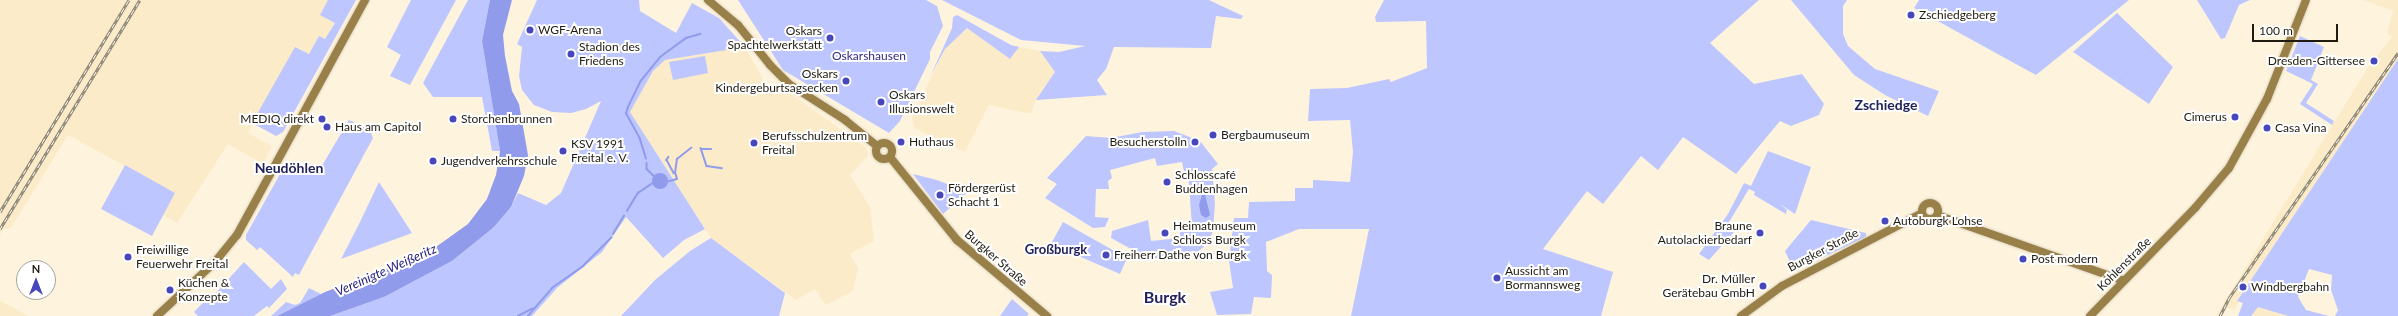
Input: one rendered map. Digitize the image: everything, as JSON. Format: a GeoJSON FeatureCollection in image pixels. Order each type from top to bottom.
{"type":"FeatureCollection","features":[{"type":"Feature","properties":{"kind":"main road"},"geometry":{"type":"LineString","coordinates":[[157,316],[215,262],[237,235],[365,0]]}},
{"type":"Feature","properties":{"kind":"main road","name":"Burgker Straße"},"geometry":{"type":"LineString","coordinates":[[708,0],[738,25],[770,65],[789,84],[845,120],[877,146],[881,143],[889,144],[892,149],[890,157],[957,240],[1047,316]]}},
{"type":"Feature","properties":{"kind":"main road","name":"Kohlenstraße"},"geometry":{"type":"LineString","coordinates":[[2090,316],[2213,188],[2248,136],[2268,99],[2306,0]]}},
{"type":"Feature","properties":{"kind":"main road","name":"Burgker Straße"},"geometry":{"type":"LineString","coordinates":[[1741,316],[1782,286],[1922,213],[1924,205],[1932,203],[1937,208],[1937,215]]}},
{"type":"Feature","properties":{"kind":"main road","name":"Burgker Straße"},"geometry":{"type":"LineString","coordinates":[[1922,213],[1930,220],[1937,215]]}},
{"type":"Feature","properties":{"kind":"main road","name":"Burgker Straße"},"geometry":{"type":"LineString","coordinates":[[1937,215],[2124,281]]}},
{"type":"Feature","properties":{"kind":"shaded area"},"geometry":{"type":"Polygon","coordinates":[[[0,0],[328,0],[320,15],[335,23],[325,40],[319,37],[309,54],[295,47],[248,133],[272,146],[263,164],[228,144],[177,223],[163,215],[175,193],[68,135],[11,228],[3,229],[0,235],[0,0]]]}},
{"type":"Feature","properties":{"kind":"shaded area"},"geometry":{"type":"Polygon","coordinates":[[[2363,0],[2398,0],[2398,59],[2237,301],[2239,302],[2234,310],[2226,307],[2222,316],[2216,316],[2368,67],[2392,37],[2387,33],[2393,11],[2363,0]]]}},
{"type":"Feature","properties":{"kind":"shaded area"},"geometry":{"type":"Polygon","coordinates":[[[967,28],[1010,59],[1019,47],[1040,51],[1055,72],[1036,100],[1031,114],[989,105],[965,152],[914,128],[912,116],[945,49],[967,28]]]}},
{"type":"Feature","properties":{"kind":"shaded area","name":"Berufsschulzentrum Freital"},"geometry":{"type":"Polygon","coordinates":[[[745,47],[765,83],[774,87],[776,83],[867,148],[868,156],[850,175],[870,207],[874,241],[850,254],[858,268],[853,291],[826,305],[815,289],[796,300],[711,238],[630,112],[653,71],[665,60],[745,47]]]}},
{"type":"Feature","properties":{"kind":"shaded area"},"geometry":{"type":"Polygon","coordinates":[[[0,301],[9,305],[28,316],[0,316],[0,301]]]}},
{"type":"Feature","properties":{"kind":"shaded area"},"geometry":{"type":"Polygon","coordinates":[[[2258,307],[2288,316],[2251,316],[2258,307]]]}},
{"type":"Feature","properties":{"kind":"green space"},"geometry":{"type":"Polygon","coordinates":[[[328,0],[356,0],[283,132],[276,136],[252,123],[295,47],[309,54],[319,36],[325,39],[335,23],[320,15],[328,0]]]}},
{"type":"Feature","properties":{"kind":"green space"},"geometry":{"type":"Polygon","coordinates":[[[411,0],[456,0],[410,85],[390,76],[401,55],[387,47],[411,0]]]}},
{"type":"Feature","properties":{"kind":"green space"},"geometry":{"type":"Polygon","coordinates":[[[468,0],[490,0],[482,41],[500,151],[492,151],[482,97],[433,97],[423,83],[468,0]]]}},
{"type":"Feature","properties":{"kind":"green space"},"geometry":{"type":"Polygon","coordinates":[[[537,0],[639,0],[640,11],[676,33],[692,3],[719,18],[745,47],[665,60],[653,71],[630,112],[705,229],[684,240],[663,258],[626,217],[602,252],[557,288],[532,316],[330,316],[384,297],[452,261],[493,228],[511,207],[518,193],[546,205],[561,193],[601,101],[586,109],[571,113],[552,112],[534,105],[522,90],[519,76],[522,47],[517,44],[537,0]]]}},
{"type":"Feature","properties":{"kind":"green space","name":"Oskarshausen"},"geometry":{"type":"Polygon","coordinates":[[[738,0],[926,0],[937,6],[943,26],[930,52],[930,59],[900,121],[889,133],[783,70],[738,0]]]}},
{"type":"Feature","properties":{"kind":"green space"},"geometry":{"type":"Polygon","coordinates":[[[942,0],[1209,0],[1243,16],[1241,19],[1216,16],[1211,48],[1114,47],[1106,69],[1097,80],[1107,95],[1036,100],[1055,72],[1040,51],[1059,52],[1085,46],[1021,40],[942,0]]]}},
{"type":"Feature","properties":{"kind":"green space"},"geometry":{"type":"Polygon","coordinates":[[[1384,0],[1759,0],[1710,43],[1754,84],[1802,74],[1824,104],[1819,115],[1791,126],[1780,121],[1736,174],[1683,137],[1658,170],[1641,156],[1603,204],[1587,191],[1543,249],[1613,272],[1601,316],[1351,316],[1369,229],[1299,229],[1266,242],[1267,271],[1272,275],[1271,298],[1254,297],[1251,314],[1217,315],[1210,292],[1233,288],[1229,261],[1234,218],[1248,218],[1249,202],[1295,201],[1295,188],[1313,188],[1313,180],[1350,182],[1353,152],[1350,120],[1308,121],[1310,89],[1347,88],[1389,79],[1391,82],[1427,68],[1426,21],[1376,22],[1375,17],[1384,0]]]}},
{"type":"Feature","properties":{"kind":"green space"},"geometry":{"type":"Polygon","coordinates":[[[1791,0],[1847,0],[1843,6],[1843,34],[1848,46],[1875,69],[1939,91],[1928,116],[1885,95],[1854,75],[1791,0]]]}},
{"type":"Feature","properties":{"kind":"green space"},"geometry":{"type":"Polygon","coordinates":[[[1919,0],[2129,0],[2036,75],[1914,8],[1919,0]]]}},
{"type":"Feature","properties":{"kind":"green space"},"geometry":{"type":"Polygon","coordinates":[[[2197,0],[2250,0],[2239,5],[2225,38],[2221,39],[2197,0]]]}},
{"type":"Feature","properties":{"kind":"green space"},"geometry":{"type":"Polygon","coordinates":[[[2117,13],[2173,67],[2149,104],[2073,52],[2117,13]]]}},
{"type":"Feature","properties":{"kind":"green space"},"geometry":{"type":"Polygon","coordinates":[[[957,15],[1011,45],[1019,47],[1010,59],[967,28],[945,49],[931,75],[952,28],[953,17],[957,15]]]}},
{"type":"Feature","properties":{"kind":"green space"},"geometry":{"type":"Polygon","coordinates":[[[2300,36],[2324,47],[2311,80],[2318,84],[2306,103],[2334,121],[2332,125],[2300,104],[2313,84],[2286,71],[2300,36]]]}},
{"type":"Feature","properties":{"kind":"green space"},"geometry":{"type":"Polygon","coordinates":[[[705,56],[708,73],[673,80],[669,62],[705,56]]]}},
{"type":"Feature","properties":{"kind":"green space"},"geometry":{"type":"Polygon","coordinates":[[[2398,59],[2398,316],[2335,316],[2338,310],[2331,290],[2332,275],[2309,269],[2298,297],[2306,310],[2329,316],[2288,316],[2258,307],[2251,316],[2238,316],[2243,303],[2237,301],[2398,59]]]}},
{"type":"Feature","properties":{"kind":"green space"},"geometry":{"type":"Polygon","coordinates":[[[349,120],[370,130],[373,138],[299,275],[295,273],[293,277],[260,247],[257,250],[246,240],[246,235],[285,165],[323,164],[349,120]]]}},
{"type":"Feature","properties":{"kind":"green space"},"geometry":{"type":"Polygon","coordinates":[[[1174,131],[1200,141],[1218,164],[1212,169],[1215,204],[1213,231],[1208,243],[1200,250],[1176,259],[1165,260],[1142,255],[1111,238],[1112,231],[1148,220],[1151,241],[1180,238],[1180,227],[1192,226],[1188,171],[1184,171],[1182,162],[1157,166],[1155,158],[1110,170],[1112,178],[1108,181],[1109,189],[1096,189],[1095,217],[1109,218],[1105,227],[1093,228],[1045,198],[1057,184],[1047,178],[1086,136],[1111,138],[1142,132],[1174,131]]]}},
{"type":"Feature","properties":{"kind":"green space"},"geometry":{"type":"Polygon","coordinates":[[[1768,151],[1811,167],[1795,214],[1780,204],[1787,210],[1786,214],[1754,195],[1755,192],[1749,189],[1726,227],[1734,232],[1709,260],[1699,254],[1728,214],[1744,183],[1751,186],[1768,151]]]}},
{"type":"Feature","properties":{"kind":"green space"},"geometry":{"type":"Polygon","coordinates":[[[125,165],[175,193],[152,236],[101,209],[125,165]]]}},
{"type":"Feature","properties":{"kind":"green space"},"geometry":{"type":"Polygon","coordinates":[[[913,174],[937,180],[968,192],[943,214],[913,174]]]}},
{"type":"Feature","properties":{"kind":"green space"},"geometry":{"type":"Polygon","coordinates":[[[379,182],[412,233],[341,259],[360,222],[379,182]]]}},
{"type":"Feature","properties":{"kind":"green space"},"geometry":{"type":"Polygon","coordinates":[[[1811,220],[1866,233],[1866,237],[1794,271],[1785,251],[1811,220]]]}},
{"type":"Feature","properties":{"kind":"green space"},"geometry":{"type":"Polygon","coordinates":[[[1063,222],[1127,258],[1120,274],[1051,244],[1063,222]]]}},
{"type":"Feature","properties":{"kind":"green space"},"geometry":{"type":"Polygon","coordinates":[[[711,238],[785,293],[779,316],[621,316],[655,280],[690,251],[711,238]]]}},
{"type":"Feature","properties":{"kind":"green space"},"geometry":{"type":"Polygon","coordinates":[[[244,262],[271,289],[281,279],[287,289],[269,308],[267,306],[254,316],[198,316],[194,312],[212,293],[214,295],[244,262]]]}},
{"type":"Feature","properties":{"kind":"green space"},"geometry":{"type":"Polygon","coordinates":[[[309,288],[321,294],[277,316],[271,316],[286,302],[295,305],[300,303],[309,288]]]}},
{"type":"Feature","properties":{"kind":"green space"},"geometry":{"type":"Polygon","coordinates":[[[1012,299],[1029,314],[1027,316],[1000,316],[1012,299]]]}},
{"type":"Feature","properties":{"kind":"water","name":"Vereinigte Weißeritz"},"geometry":{"type":"Polygon","coordinates":[[[490,0],[512,0],[503,35],[505,56],[512,91],[519,104],[528,155],[524,176],[511,207],[493,228],[452,261],[384,297],[330,316],[277,316],[325,292],[426,254],[468,224],[487,199],[496,175],[500,151],[482,41],[490,0]]]}},
{"type":"Feature","properties":{"kind":"water"},"geometry":{"type":"Polygon","coordinates":[[[660,173],[667,178],[668,181],[663,188],[660,189],[653,184],[652,181],[657,174],[660,173]]]}},
{"type":"Feature","properties":{"kind":"water"},"geometry":{"type":"Polygon","coordinates":[[[1205,194],[1210,215],[1206,218],[1201,215],[1199,205],[1202,195],[1205,194]]]}},
{"type":"Feature","properties":{"kind":"waterway"},"geometry":{"type":"LineString","coordinates":[[646,159],[640,139],[626,114],[628,107],[640,82],[660,57],[686,38],[700,34]]}},
{"type":"Feature","properties":{"kind":"waterway"},"geometry":{"type":"LineString","coordinates":[[666,182],[677,179],[675,173],[677,159],[691,148]]}},
{"type":"Feature","properties":{"kind":"waterway"},"geometry":{"type":"LineString","coordinates":[[701,148],[707,166],[722,168]]}},
{"type":"Feature","properties":{"kind":"waterway"},"geometry":{"type":"LineString","coordinates":[[702,149],[711,149]]}},
{"type":"Feature","properties":{"kind":"waterway"},"geometry":{"type":"LineString","coordinates":[[669,157],[667,160],[674,173]]}},
{"type":"Feature","properties":{"kind":"waterway"},"geometry":{"type":"LineString","coordinates":[[647,163],[647,169],[655,177]]}},
{"type":"Feature","properties":{"kind":"waterway"},"geometry":{"type":"LineString","coordinates":[[627,211],[638,193],[653,183]]}},
{"type":"Feature","properties":{"kind":"waterway"},"geometry":{"type":"LineString","coordinates":[[613,234],[624,216]]}},
{"type":"Feature","properties":{"kind":"waterway"},"geometry":{"type":"LineString","coordinates":[[528,316],[552,288],[583,266],[611,238]]}},
{"type":"Feature","properties":{"kind":"waterway"},"geometry":{"type":"LineString","coordinates":[[518,316],[532,309]]}},
{"type":"Feature","properties":{"kind":"railway"},"geometry":{"type":"LineString","coordinates":[[0,212],[129,0]]}},
{"type":"Feature","properties":{"kind":"railway"},"geometry":{"type":"LineString","coordinates":[[0,229],[140,0]]}},
{"type":"Feature","properties":{"kind":"railway"},"geometry":{"type":"LineString","coordinates":[[2220,316],[2229,298],[2398,53]]}},
{"type":"Feature","properties":{"kind":"place","name":"Zschiedgeberg"},"geometry":{"type":"Point","coordinates":[1911,15]}},
{"type":"Feature","properties":{"kind":"place","name":"WGF-Arena"},"geometry":{"type":"Point","coordinates":[530,30]}},
{"type":"Feature","properties":{"kind":"place","name":"Oskars Spachtelwerkstatt"},"geometry":{"type":"Point","coordinates":[830,38]}},
{"type":"Feature","properties":{"kind":"place","name":"Stadion des Friedens"},"geometry":{"type":"Point","coordinates":[571,54]}},
{"type":"Feature","properties":{"kind":"place","name":"Dresden-Gittersee"},"geometry":{"type":"Point","coordinates":[2374,61]}},
{"type":"Feature","properties":{"kind":"place","name":"Oskars Kindergeburtsagsecken"},"geometry":{"type":"Point","coordinates":[846,81]}},
{"type":"Feature","properties":{"kind":"place","name":"Oskars Illusionswelt"},"geometry":{"type":"Point","coordinates":[881,102]}},
{"type":"Feature","properties":{"kind":"place","name":"Cimerus"},"geometry":{"type":"Point","coordinates":[2235,117]}},
{"type":"Feature","properties":{"kind":"place","name":"MEDIQ direkt"},"geometry":{"type":"Point","coordinates":[322,119]}},
{"type":"Feature","properties":{"kind":"place","name":"Storchenbrunnen"},"geometry":{"type":"Point","coordinates":[453,119]}},
{"type":"Feature","properties":{"kind":"place","name":"Haus am Capitol"},"geometry":{"type":"Point","coordinates":[327,127]}},
{"type":"Feature","properties":{"kind":"place","name":"Casa Vina"},"geometry":{"type":"Point","coordinates":[2267,128]}},
{"type":"Feature","properties":{"kind":"place","name":"Bergbaumuseum"},"geometry":{"type":"Point","coordinates":[1213,135]}},
{"type":"Feature","properties":{"kind":"place","name":"Huthaus"},"geometry":{"type":"Point","coordinates":[901,142]}},
{"type":"Feature","properties":{"kind":"place","name":"Besucherstolln"},"geometry":{"type":"Point","coordinates":[1195,142]}},
{"type":"Feature","properties":{"kind":"place","name":"Berufsschulzentrum Freital"},"geometry":{"type":"Point","coordinates":[754,143]}},
{"type":"Feature","properties":{"kind":"place","name":"KSV 1991 Freital e. V."},"geometry":{"type":"Point","coordinates":[563,151]}},
{"type":"Feature","properties":{"kind":"place","name":"Jugendverkehrsschule"},"geometry":{"type":"Point","coordinates":[433,161]}},
{"type":"Feature","properties":{"kind":"place","name":"Schlosscafé Buddenhagen"},"geometry":{"type":"Point","coordinates":[1167,182]}},
{"type":"Feature","properties":{"kind":"place","name":"Fördergerüst Schacht 1"},"geometry":{"type":"Point","coordinates":[940,195]}},
{"type":"Feature","properties":{"kind":"place","name":"Autoburgk Lohse"},"geometry":{"type":"Point","coordinates":[1885,221]}},
{"type":"Feature","properties":{"kind":"place","name":"Heimatmuseum Schloss Burgk"},"geometry":{"type":"Point","coordinates":[1165,233]}},
{"type":"Feature","properties":{"kind":"place","name":"Braune Autolackierbedarf"},"geometry":{"type":"Point","coordinates":[1760,233]}},
{"type":"Feature","properties":{"kind":"place","name":"Freiherr Dathe von Burgk"},"geometry":{"type":"Point","coordinates":[1106,255]}},
{"type":"Feature","properties":{"kind":"place","name":"Freiwillige Feuerwehr Freital"},"geometry":{"type":"Point","coordinates":[128,257]}},
{"type":"Feature","properties":{"kind":"place","name":"Post modern"},"geometry":{"type":"Point","coordinates":[2023,259]}},
{"type":"Feature","properties":{"kind":"place","name":"Aussicht am Bormannsweg"},"geometry":{"type":"Point","coordinates":[1497,278]}},
{"type":"Feature","properties":{"kind":"place","name":"Dr. Müller Gerätebau GmbH"},"geometry":{"type":"Point","coordinates":[1763,286]}},
{"type":"Feature","properties":{"kind":"place","name":"Windbergbahn"},"geometry":{"type":"Point","coordinates":[2243,287]}},
{"type":"Feature","properties":{"kind":"place","name":"Küchen & Konzepte"},"geometry":{"type":"Point","coordinates":[170,290]}},
{"type":"Feature","properties":{"kind":"district","name":"Zschiedge"},"geometry":{"type":"Point","coordinates":[1886,105]}},
{"type":"Feature","properties":{"kind":"district","name":"Neudöhlen"},"geometry":{"type":"Point","coordinates":[289,168]}},
{"type":"Feature","properties":{"kind":"district","name":"Großburgk"},"geometry":{"type":"Point","coordinates":[1056,249]}},
{"type":"Feature","properties":{"kind":"district","name":"Burgk"},"geometry":{"type":"Point","coordinates":[1165,297]}}]}
